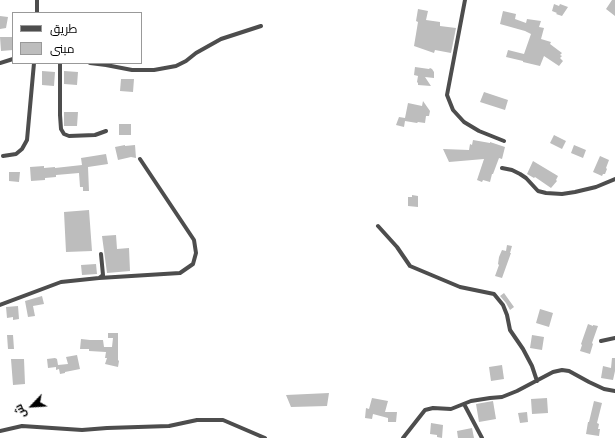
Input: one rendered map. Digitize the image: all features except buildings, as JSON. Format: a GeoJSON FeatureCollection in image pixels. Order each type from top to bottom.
{"type":"FeatureCollection","features":[{"type":"Feature","properties":{"kind":"street"},"geometry":{"type":"LineString","coordinates":[[37,0],[37,12]]}},
{"type":"Feature","properties":{"kind":"street"},"geometry":{"type":"LineString","coordinates":[[465,0],[447,95],[453,110],[464,122],[480,131],[504,141]]}},
{"type":"Feature","properties":{"kind":"street"},"geometry":{"type":"LineString","coordinates":[[98,64],[132,70],[154,70],[176,66],[221,39],[261,26]]}},
{"type":"Feature","properties":{"kind":"street"},"geometry":{"type":"LineString","coordinates":[[0,63],[12,58]]}},
{"type":"Feature","properties":{"kind":"street"},"geometry":{"type":"LineString","coordinates":[[3,156],[16,154],[22,149],[27,140],[34,64]]}},
{"type":"Feature","properties":{"kind":"street"},"geometry":{"type":"LineString","coordinates":[[60,64],[60,115],[61,129],[64,134],[69,136],[96,135],[106,131]]}},
{"type":"Feature","properties":{"kind":"street"},"geometry":{"type":"LineString","coordinates":[[0,305],[62,282],[180,273],[193,264],[196,253],[194,240],[140,159]]}},
{"type":"Feature","properties":{"kind":"street"},"geometry":{"type":"LineString","coordinates":[[502,168],[512,170],[520,174],[526,178],[538,191],[546,193],[562,194],[575,192],[596,187],[615,179]]}},
{"type":"Feature","properties":{"kind":"street"},"geometry":{"type":"LineString","coordinates":[[378,226],[398,247],[410,266],[460,287],[494,294],[508,315],[510,330],[532,366],[537,381]]}},
{"type":"Feature","properties":{"kind":"street"},"geometry":{"type":"LineString","coordinates":[[99,278],[103,275],[102,254]]}},
{"type":"Feature","properties":{"kind":"street"},"geometry":{"type":"LineString","coordinates":[[601,341],[615,338]]}},
{"type":"Feature","properties":{"kind":"street"},"geometry":{"type":"LineString","coordinates":[[403,438],[425,410],[433,408],[451,409],[471,401],[502,397],[537,381],[552,372],[562,370],[569,372],[604,389],[615,391]]}},
{"type":"Feature","properties":{"kind":"street"},"geometry":{"type":"LineString","coordinates":[[464,404],[482,438]]}},
{"type":"Feature","properties":{"kind":"street"},"geometry":{"type":"LineString","coordinates":[[0,431],[22,426],[82,430],[169,426],[197,420],[223,420],[265,438]]}}]}
